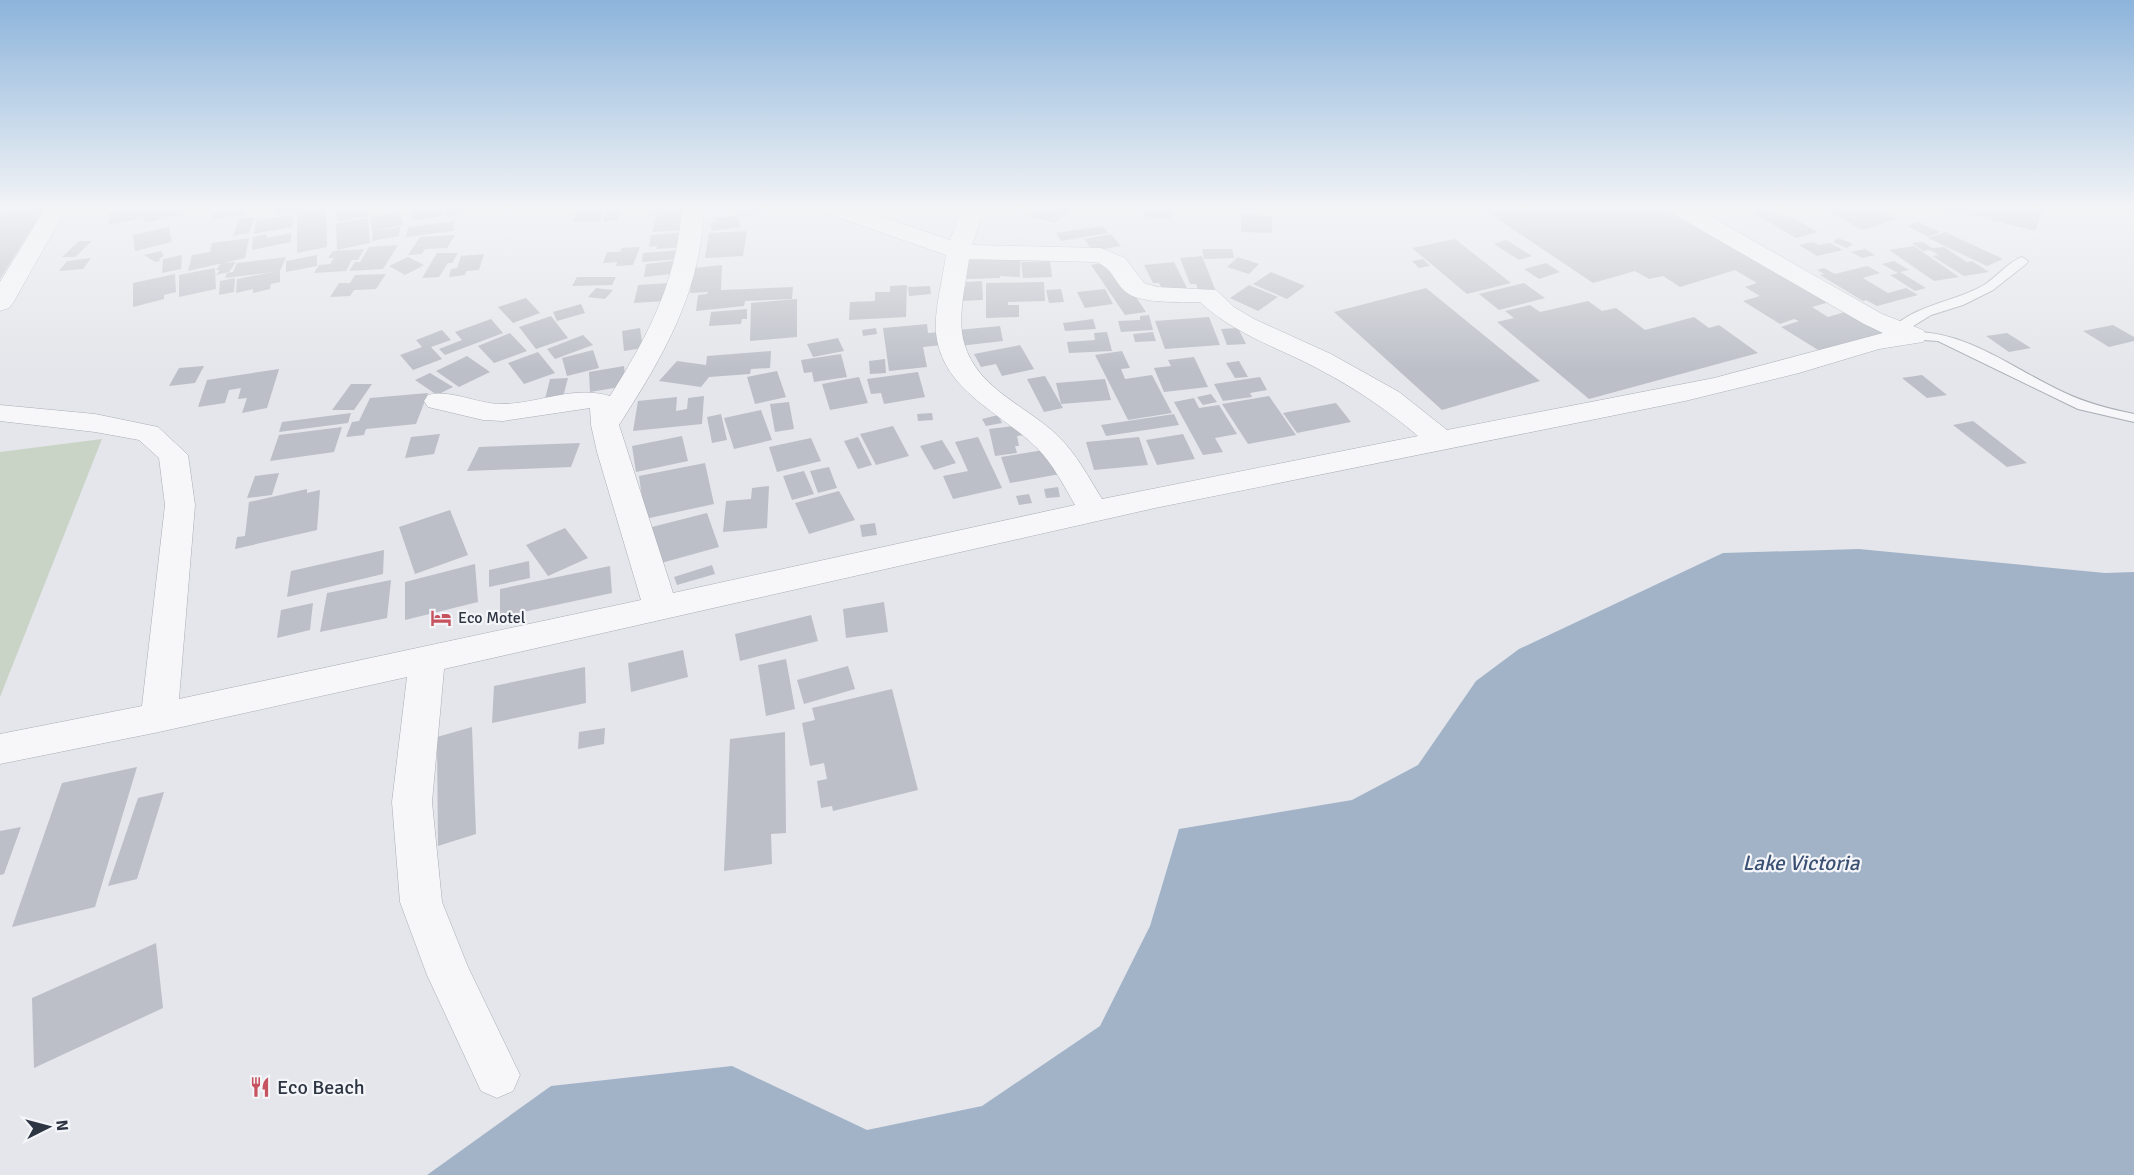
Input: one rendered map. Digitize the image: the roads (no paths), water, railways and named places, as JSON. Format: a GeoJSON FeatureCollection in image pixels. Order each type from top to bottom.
{"type":"FeatureCollection","features":[{"type":"Feature","properties":{"kind":"street"},"geometry":{"type":"LineString","coordinates":[[0,303],[24,262]]}},
{"type":"Feature","properties":{"kind":"street"},"geometry":{"type":"LineString","coordinates":[[605,425],[648,358],[675,300],[685,262]]}},
{"type":"Feature","properties":{"kind":"street"},"geometry":{"type":"LineString","coordinates":[[957,262],[949,332],[955,354],[966,375],[990,398],[1047,441],[1063,460],[1094,512]]}},
{"type":"Feature","properties":{"kind":"street"},"geometry":{"type":"LineString","coordinates":[[1115,262],[1135,288],[1146,293],[1207,295],[1225,312],[1245,324],[1322,360],[1389,398],[1441,440]]}},
{"type":"Feature","properties":{"kind":"street"},"geometry":{"type":"LineString","coordinates":[[1773,262],[1866,315],[1906,333]]}},
{"type":"Feature","properties":{"kind":"street"},"geometry":{"type":"LineString","coordinates":[[0,748],[159,718],[1094,512],[1441,440],[1632,406],[1803,364],[1906,333]]}},
{"type":"Feature","properties":{"kind":"street"},"geometry":{"type":"LineString","coordinates":[[438,401],[483,412],[502,413],[589,399],[600,402],[606,409],[605,425],[661,609]]}},
{"type":"Feature","properties":{"kind":"street"},"geometry":{"type":"LineString","coordinates":[[0,413],[95,423],[148,433],[173,455],[180,505],[159,718]]}},
{"type":"Feature","properties":{"kind":"street"},"geometry":{"type":"LineString","coordinates":[[427,660],[412,802],[421,902],[449,975],[497,1075]]}},
{"type":"Feature","properties":{"kind":"lane"},"geometry":{"type":"LineString","coordinates":[[1906,333],[1927,312],[1959,302],[1989,287],[2021,262]]}},
{"type":"Feature","properties":{"kind":"lane"},"geometry":{"type":"LineString","coordinates":[[1906,333],[1940,338],[2065,398],[2093,409],[2134,418]]}},
{"type":"Feature","properties":{"kind":"water","name":"Lake Victoria"},"geometry":{"type":"Polygon","coordinates":[[[1859,549],[2105,573],[2134,572],[2134,1175],[427,1175],[551,1086],[732,1066],[867,1130],[982,1106],[1100,1026],[1150,926],[1179,829],[1352,800],[1418,765],[1476,681],[1519,649],[1723,553],[1859,549]]]}},
{"type":"Feature","properties":{"kind":"place","name":"Eco Motel"},"geometry":{"type":"Point","coordinates":[441,618]}},
{"type":"Feature","properties":{"kind":"place","name":"Eco Beach"},"geometry":{"type":"Point","coordinates":[260,1087]}}]}
